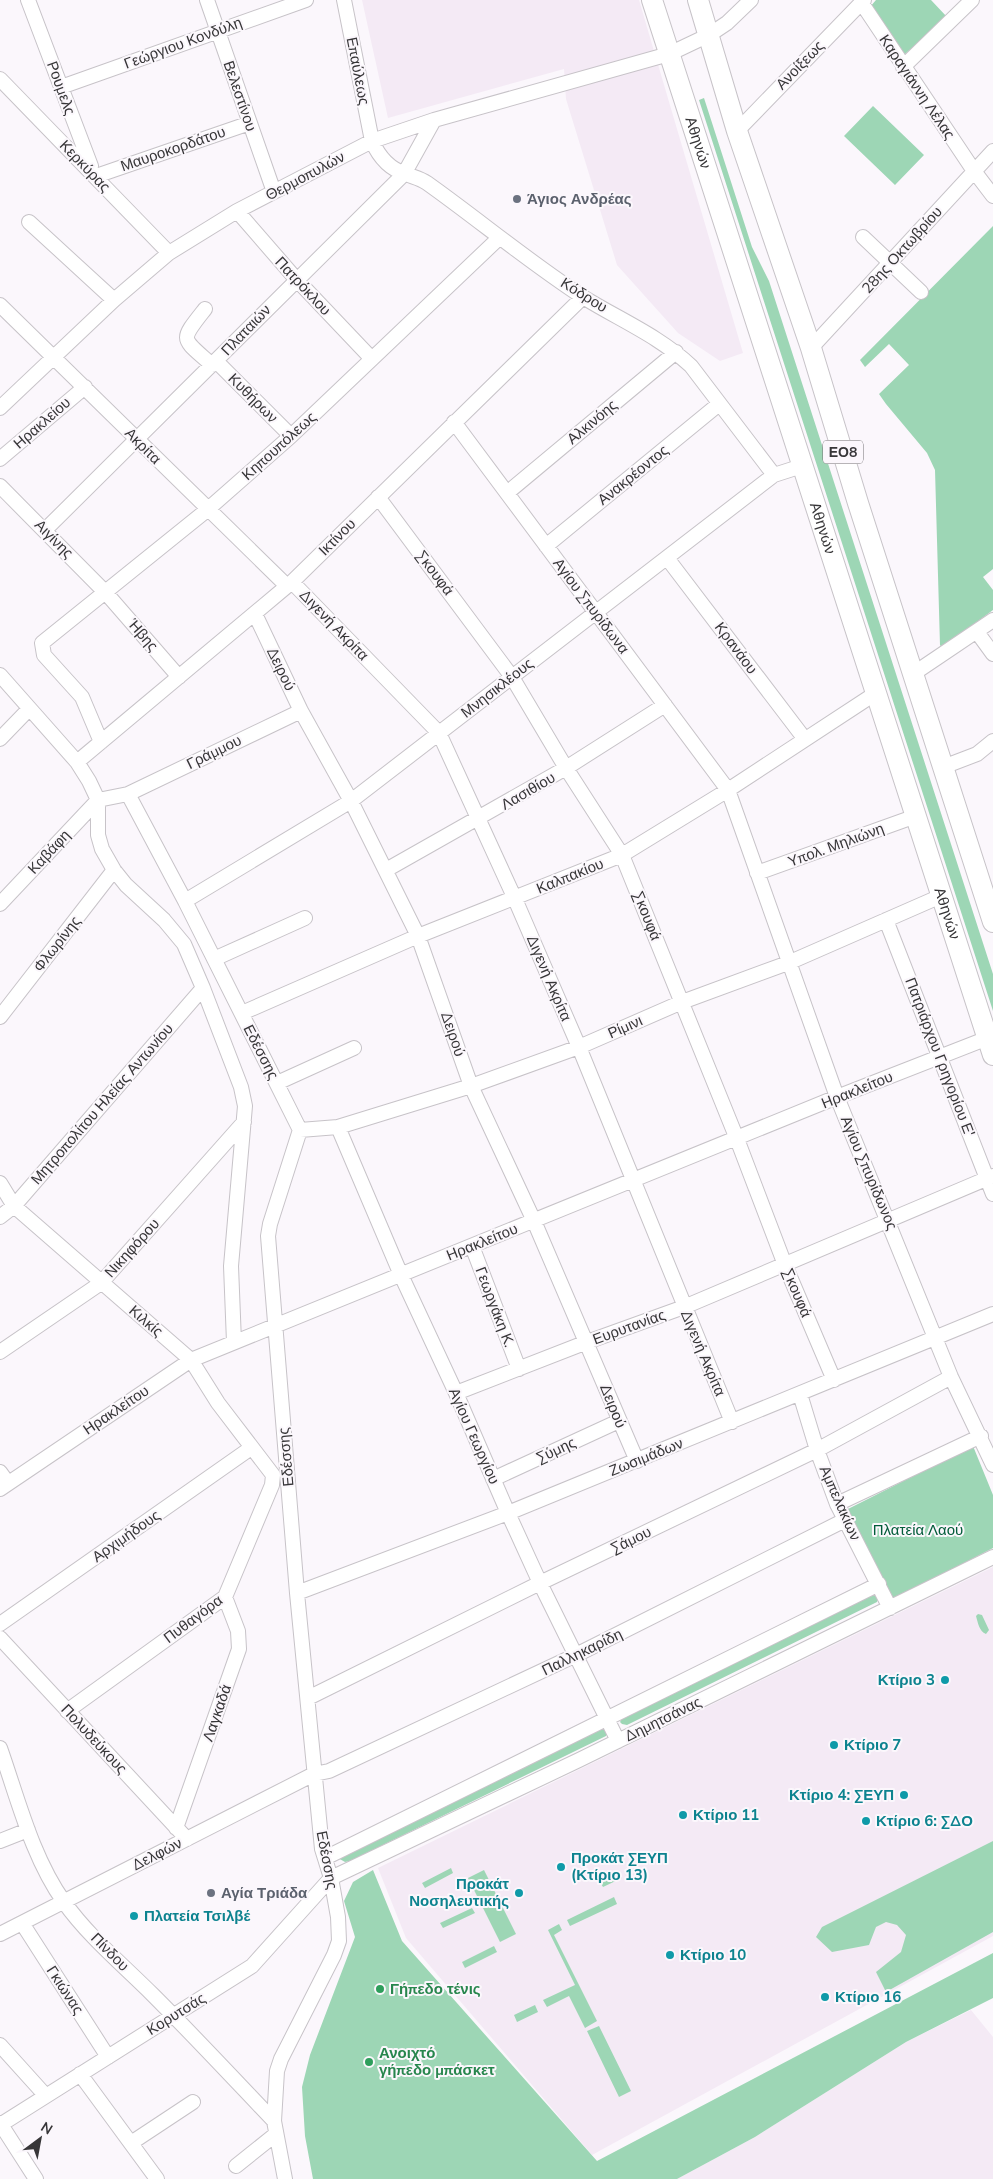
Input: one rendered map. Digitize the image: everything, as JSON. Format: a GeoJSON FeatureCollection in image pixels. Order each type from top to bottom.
{"type":"FeatureCollection","features":[{"type":"Feature","properties":{"kind":"highway","name":"Αθηνών"},"geometry":{"type":"LineString","coordinates":[[652,0],[941,896],[991,1043]]}},
{"type":"Feature","properties":{"kind":"highway","name":"ΕΟ8"},"geometry":{"type":"LineString","coordinates":[[698,0],[737,131],[811,348],[943,767],[987,884],[993,922]]}},
{"type":"Feature","properties":{"kind":"street","name":"Ρουμελς"},"geometry":{"type":"LineString","coordinates":[[28,0],[82,147],[96,176]]}},
{"type":"Feature","properties":{"kind":"street","name":"Βελεστίνου"},"geometry":{"type":"LineString","coordinates":[[207,0],[274,192]]}},
{"type":"Feature","properties":{"kind":"street","name":"Γεώργιου Κονδύλη"},"geometry":{"type":"LineString","coordinates":[[61,88],[217,30],[306,0]]}},
{"type":"Feature","properties":{"kind":"street","name":"Επαύλεως"},"geometry":{"type":"LineString","coordinates":[[344,0],[372,141]]}},
{"type":"Feature","properties":{"kind":"street","name":"Θερμοπυλών"},"geometry":{"type":"LineString","coordinates":[[0,408],[114,300],[169,253],[237,211],[372,141],[434,120],[669,54],[727,23],[752,0]]}},
{"type":"Feature","properties":{"kind":"street"},"geometry":{"type":"LineString","coordinates":[[904,67],[972,0]]}},
{"type":"Feature","properties":{"kind":"street","name":"Καραγιάννη Λέλας"},"geometry":{"type":"LineString","coordinates":[[862,1],[974,171]]}},
{"type":"Feature","properties":{"kind":"street","name":"Ανοίξεως"},"geometry":{"type":"LineString","coordinates":[[737,131],[862,1]]}},
{"type":"Feature","properties":{"kind":"street","name":"Κερκύρας"},"geometry":{"type":"LineString","coordinates":[[0,79],[169,253]]}},
{"type":"Feature","properties":{"kind":"street","name":"Πλαταιών"},"geometry":{"type":"LineString","coordinates":[[45,530],[404,174],[434,120]]}},
{"type":"Feature","properties":{"kind":"street","name":"Μαυροκορδάτου"},"geometry":{"type":"LineString","coordinates":[[96,176],[250,122]]}},
{"type":"Feature","properties":{"kind":"street","name":"Κόδρου"},"geometry":{"type":"LineString","coordinates":[[372,141],[384,160],[392,168],[404,174],[422,179],[499,238],[583,297],[676,352],[691,366],[774,475]]}},
{"type":"Feature","properties":{"kind":"street","name":"28ης Οκτωβρίου"},"geometry":{"type":"LineString","coordinates":[[811,348],[891,264],[993,151]]}},
{"type":"Feature","properties":{"kind":"street"},"geometry":{"type":"LineString","coordinates":[[974,171],[993,196]]}},
{"type":"Feature","properties":{"kind":"street","name":"Πατρόκλου"},"geometry":{"type":"LineString","coordinates":[[237,211],[296,279],[372,359]]}},
{"type":"Feature","properties":{"kind":"street"},"geometry":{"type":"LineString","coordinates":[[29,222],[114,300]]}},
{"type":"Feature","properties":{"kind":"street"},"geometry":{"type":"LineString","coordinates":[[863,237],[921,292]]}},
{"type":"Feature","properties":{"kind":"street","name":"Κηπουπόλεως"},"geometry":{"type":"LineString","coordinates":[[100,742],[82,697],[44,655],[42,643],[45,639],[106,593],[207,510],[291,436],[499,238]]}},
{"type":"Feature","properties":{"kind":"street","name":"Ικτίνου"},"geometry":{"type":"LineString","coordinates":[[77,762],[290,584],[583,297]]}},
{"type":"Feature","properties":{"kind":"street","name":"Ακρίτα"},"geometry":{"type":"LineString","coordinates":[[0,305],[84,386],[207,510],[290,584]]}},
{"type":"Feature","properties":{"kind":"street","name":"Κυθήρων"},"geometry":{"type":"LineString","coordinates":[[205,309],[187,332],[186,339],[190,345],[214,363],[291,436]]}},
{"type":"Feature","properties":{"kind":"street","name":"Αλκινόης"},"geometry":{"type":"LineString","coordinates":[[507,493],[676,352]]}},
{"type":"Feature","properties":{"kind":"street","name":"Ηρακλείου"},"geometry":{"type":"LineString","coordinates":[[0,459],[84,386]]}},
{"type":"Feature","properties":{"kind":"street","name":"Ανακρέοντος"},"geometry":{"type":"LineString","coordinates":[[546,546],[719,404]]}},
{"type":"Feature","properties":{"kind":"street","name":"Αγίου Σπυρίδωνα"},"geometry":{"type":"LineString","coordinates":[[454,422],[728,790]]}},
{"type":"Feature","properties":{"kind":"street","name":"Μνησικλέους"},"geometry":{"type":"LineString","coordinates":[[185,901],[351,801],[774,475],[802,466]]}},
{"type":"Feature","properties":{"kind":"street","name":"Αιγίνης"},"geometry":{"type":"LineString","coordinates":[[0,486],[106,593]]}},
{"type":"Feature","properties":{"kind":"street","name":"Σκουφά"},"geometry":{"type":"LineString","coordinates":[[378,497],[512,677],[566,768],[622,854],[786,1266],[834,1380]]}},
{"type":"Feature","properties":{"kind":"street","name":"Κρανάου"},"geometry":{"type":"LineString","coordinates":[[667,558],[804,738]]}},
{"type":"Feature","properties":{"kind":"street","name":"Διγενή Ακρίτα"},"geometry":{"type":"LineString","coordinates":[[290,584],[439,733],[515,899],[579,1047],[732,1422]]}},
{"type":"Feature","properties":{"kind":"street","name":"Ήβης"},"geometry":{"type":"LineString","coordinates":[[106,593],[180,677]]}},
{"type":"Feature","properties":{"kind":"street","name":"Δειρού"},"geometry":{"type":"LineString","coordinates":[[255,614],[301,710],[351,801],[418,936],[471,1086],[534,1221],[637,1461]]}},
{"type":"Feature","properties":{"kind":"street"},"geometry":{"type":"LineString","coordinates":[[913,674],[993,620]]}},
{"type":"Feature","properties":{"kind":"street"},"geometry":{"type":"LineString","coordinates":[[976,632],[993,654]]}},
{"type":"Feature","properties":{"kind":"street","name":"Εδέσσης"},"geometry":{"type":"LineString","coordinates":[[0,675],[77,762],[98,800],[98,835],[105,855],[114,870],[174,931],[184,944],[241,1087],[245,1106],[231,1266],[234,1342]]}},
{"type":"Feature","properties":{"kind":"street","name":"Καλπακίου"},"geometry":{"type":"LineString","coordinates":[[242,1013],[418,936],[515,899],[622,854],[728,790],[804,738],[876,693]]}},
{"type":"Feature","properties":{"kind":"street","name":"Λασιθίου"},"geometry":{"type":"LineString","coordinates":[[386,870],[566,768],[665,705]]}},
{"type":"Feature","properties":{"kind":"street"},"geometry":{"type":"LineString","coordinates":[[0,739],[29,709]]}},
{"type":"Feature","properties":{"kind":"street","name":"Γράμμου"},"geometry":{"type":"LineString","coordinates":[[128,794],[301,710]]}},
{"type":"Feature","properties":{"kind":"street"},"geometry":{"type":"LineString","coordinates":[[943,767],[977,754],[993,741]]}},
{"type":"Feature","properties":{"kind":"street","name":"Αγίου Σπυρίδωνος"},"geometry":{"type":"LineString","coordinates":[[728,790],[837,1097],[951,1377],[981,1436],[993,1465]]}},
{"type":"Feature","properties":{"kind":"street"},"geometry":{"type":"LineString","coordinates":[[98,800],[128,794]]}},
{"type":"Feature","properties":{"kind":"street","name":"Εδέσσης"},"geometry":{"type":"LineString","coordinates":[[128,794],[185,901],[300,1130],[270,1224],[268,1236],[296,1593],[308,1698],[314,1774],[322,1849],[331,1878],[338,1917],[339,1941],[334,1955],[281,2059],[278,2071],[275,2128],[285,2179]]}},
{"type":"Feature","properties":{"kind":"street","name":"Καβάφη"},"geometry":{"type":"LineString","coordinates":[[0,904],[98,800]]}},
{"type":"Feature","properties":{"kind":"street","name":"Υπολ. Μηλιώνη"},"geometry":{"type":"LineString","coordinates":[[757,873],[916,816]]}},
{"type":"Feature","properties":{"kind":"street","name":"Φλωρίνης"},"geometry":{"type":"LineString","coordinates":[[0,1018],[114,870]]}},
{"type":"Feature","properties":{"kind":"street","name":"Ρίμινι"},"geometry":{"type":"LineString","coordinates":[[300,1130],[338,1127],[471,1086],[579,1047],[682,1002],[788,963],[941,896]]}},
{"type":"Feature","properties":{"kind":"street"},"geometry":{"type":"LineString","coordinates":[[214,959],[305,918]]}},
{"type":"Feature","properties":{"kind":"street","name":"Πατριάρχου Γρηγορίου Ε'"},"geometry":{"type":"LineString","coordinates":[[886,920],[990,1177],[993,1194]]}},
{"type":"Feature","properties":{"kind":"street","name":"Μητροπολίτου Ηλείας Αντωνίου"},"geometry":{"type":"LineString","coordinates":[[0,1217],[14,1206],[203,988]]}},
{"type":"Feature","properties":{"kind":"street","name":"Ηρακλείτου"},"geometry":{"type":"LineString","coordinates":[[3,1481],[191,1360],[940,1056],[991,1043]]}},
{"type":"Feature","properties":{"kind":"street"},"geometry":{"type":"LineString","coordinates":[[277,1083],[354,1048]]}},
{"type":"Feature","properties":{"kind":"street","name":"Νικηφόρου"},"geometry":{"type":"LineString","coordinates":[[0,1352],[102,1282],[244,1122]]}},
{"type":"Feature","properties":{"kind":"street","name":"Αγίου Γεωργίου"},"geometry":{"type":"LineString","coordinates":[[338,1127],[401,1275],[456,1393],[508,1513],[540,1583],[618,1741]]}},
{"type":"Feature","properties":{"kind":"street","name":"Ευρυτανίας"},"geometry":{"type":"LineString","coordinates":[[456,1393],[684,1307],[786,1266],[990,1177]]}},
{"type":"Feature","properties":{"kind":"street","name":"Κιλκίς"},"geometry":{"type":"LineString","coordinates":[[0,1183],[14,1206],[191,1360],[218,1403],[273,1476]]}},
{"type":"Feature","properties":{"kind":"street","name":"Γεωργάκη Κ."},"geometry":{"type":"LineString","coordinates":[[472,1246],[519,1369]]}},
{"type":"Feature","properties":{"kind":"street","name":"Ζωσιμάδων"},"geometry":{"type":"LineString","coordinates":[[296,1593],[508,1513],[993,1314]]}},
{"type":"Feature","properties":{"kind":"street","name":"Σάμου"},"geometry":{"type":"LineString","coordinates":[[308,1698],[540,1583],[817,1450],[951,1377]]}},
{"type":"Feature","properties":{"kind":"street","name":"Αμπελακίων"},"geometry":{"type":"LineString","coordinates":[[800,1394],[817,1450],[837,1504],[890,1608]]}},
{"type":"Feature","properties":{"kind":"street","name":"Σύμης"},"geometry":{"type":"LineString","coordinates":[[493,1479],[619,1421]]}},
{"type":"Feature","properties":{"kind":"street"},"geometry":{"type":"LineString","coordinates":[[837,1504],[981,1436]]}},
{"type":"Feature","properties":{"kind":"street","name":"Αρχιμήδους"},"geometry":{"type":"LineString","coordinates":[[0,1624],[251,1448]]}},
{"type":"Feature","properties":{"kind":"street"},"geometry":{"type":"LineString","coordinates":[[273,1476],[288,1481]]}},
{"type":"Feature","properties":{"kind":"street","name":"Πυθαγόρα"},"geometry":{"type":"LineString","coordinates":[[68,1711],[225,1597],[272,1485],[273,1476]]}},
{"type":"Feature","properties":{"kind":"street","name":"Παλληκαρίδη"},"geometry":{"type":"LineString","coordinates":[[314,1774],[329,1771],[576,1656],[846,1520]]}},
{"type":"Feature","properties":{"kind":"street","name":"Δημητσάνας"},"geometry":{"type":"LineString","coordinates":[[331,1878],[618,1741],[993,1557]]}},
{"type":"Feature","properties":{"kind":"street","name":"Δημητσάνας"},"geometry":{"type":"LineString","coordinates":[[325,1858],[879,1584]]}},
{"type":"Feature","properties":{"kind":"street","name":"Λαγκαδά"},"geometry":{"type":"LineString","coordinates":[[176,1828],[239,1649],[238,1631],[225,1597]]}},
{"type":"Feature","properties":{"kind":"street","name":"Πολυδεύκους"},"geometry":{"type":"LineString","coordinates":[[0,1638],[187,1839]]}},
{"type":"Feature","properties":{"kind":"street","name":"Πίνδου"},"geometry":{"type":"LineString","coordinates":[[0,1748],[28,1830],[44,1867],[64,1901],[93,1936],[173,2016],[275,2128]]}},
{"type":"Feature","properties":{"kind":"street","name":"Δελφών"},"geometry":{"type":"LineString","coordinates":[[0,1934],[314,1774]]}},
{"type":"Feature","properties":{"kind":"street"},"geometry":{"type":"LineString","coordinates":[[0,1840],[28,1830]]}},
{"type":"Feature","properties":{"kind":"street","name":"Κορυτσάς"},"geometry":{"type":"LineString","coordinates":[[0,2124],[252,1966],[331,1878]]}},
{"type":"Feature","properties":{"kind":"street","name":"Γκιώνας"},"geometry":{"type":"LineString","coordinates":[[22,1923],[108,2057]]}},
{"type":"Feature","properties":{"kind":"street"},"geometry":{"type":"LineString","coordinates":[[0,2045],[46,2096]]}},
{"type":"Feature","properties":{"kind":"street"},"geometry":{"type":"LineString","coordinates":[[80,2074],[157,2179]]}},
{"type":"Feature","properties":{"kind":"street"},"geometry":{"type":"LineString","coordinates":[[131,2143],[193,2102]]}},
{"type":"Feature","properties":{"kind":"street"},"geometry":{"type":"LineString","coordinates":[[0,2124],[36,2179]]}},
{"type":"Feature","properties":{"kind":"street"},"geometry":{"type":"LineString","coordinates":[[236,2166],[275,2128]]}},
{"type":"Feature","properties":{"kind":"shaded area"},"geometry":{"type":"Polygon","coordinates":[[[362,0],[639,0],[743,353],[720,361],[678,333],[617,265],[566,99],[564,69],[388,118],[362,0]]]}},
{"type":"Feature","properties":{"kind":"shaded area"},"geometry":{"type":"Polygon","coordinates":[[[993,1567],[993,1936],[592,2155],[406,1938],[378,1868],[993,1567]]]}},
{"type":"Feature","properties":{"kind":"shaded area"},"geometry":{"type":"Polygon","coordinates":[[[971,2010],[993,2037],[993,2179],[677,2179],[755,2137],[906,2042],[971,2010]]]}},
{"type":"Feature","properties":{"kind":"green space"},"geometry":{"type":"Polygon","coordinates":[[[876,0],[931,0],[947,17],[904,55],[870,7],[876,0]]]}},
{"type":"Feature","properties":{"kind":"green space"},"geometry":{"type":"Polygon","coordinates":[[[704,98],[752,247],[769,281],[993,974],[993,1011],[699,100],[704,98]]]}},
{"type":"Feature","properties":{"kind":"green space"},"geometry":{"type":"Polygon","coordinates":[[[873,106],[924,155],[895,185],[844,136],[873,106]]]}},
{"type":"Feature","properties":{"kind":"green space"},"geometry":{"type":"Polygon","coordinates":[[[993,226],[993,569],[983,577],[993,590],[993,610],[942,648],[940,645],[935,470],[927,453],[879,394],[909,365],[889,344],[865,367],[860,360],[993,226]]]}},
{"type":"Feature","properties":{"kind":"green space","name":"Πλατεία Λαού"},"geometry":{"type":"Polygon","coordinates":[[[973,1446],[993,1495],[993,1548],[892,1600],[848,1509],[973,1446]]]}},
{"type":"Feature","properties":{"kind":"green space"},"geometry":{"type":"Polygon","coordinates":[[[873,1594],[878,1598],[877,1602],[627,1725],[620,1722],[623,1717],[873,1594]]]}},
{"type":"Feature","properties":{"kind":"green space"},"geometry":{"type":"Polygon","coordinates":[[[978,1614],[982,1615],[989,1630],[986,1634],[979,1626],[976,1616],[978,1614]]]}},
{"type":"Feature","properties":{"kind":"green space"},"geometry":{"type":"Polygon","coordinates":[[[601,1727],[606,1727],[608,1732],[606,1736],[350,1861],[345,1862],[338,1858],[601,1727]]]}},
{"type":"Feature","properties":{"kind":"green space"},"geometry":{"type":"Polygon","coordinates":[[[993,1841],[993,1932],[886,1992],[876,1972],[901,1952],[906,1935],[897,1925],[886,1922],[876,1927],[869,1945],[832,1952],[816,1937],[822,1927],[993,1841]]]}},
{"type":"Feature","properties":{"kind":"green space"},"geometry":{"type":"Polygon","coordinates":[[[451,1868],[453,1873],[425,1888],[422,1883],[451,1868]]]}},
{"type":"Feature","properties":{"kind":"green space"},"geometry":{"type":"Polygon","coordinates":[[[373,1870],[402,1941],[597,2161],[993,1953],[993,1998],[906,2042],[755,2137],[677,2179],[313,2179],[305,2136],[302,2087],[310,2055],[355,1937],[344,1901],[353,1882],[373,1870]]]}},
{"type":"Feature","properties":{"kind":"green space"},"geometry":{"type":"Polygon","coordinates":[[[484,1870],[516,1934],[500,1942],[468,1878],[484,1870]]]}},
{"type":"Feature","properties":{"kind":"green space"},"geometry":{"type":"Polygon","coordinates":[[[619,1872],[622,1878],[603,1887],[600,1882],[619,1872]]]}},
{"type":"Feature","properties":{"kind":"green space"},"geometry":{"type":"Polygon","coordinates":[[[614,1897],[617,1904],[570,1926],[567,1920],[614,1897]]]}},
{"type":"Feature","properties":{"kind":"green space"},"geometry":{"type":"Polygon","coordinates":[[[472,1908],[475,1913],[443,1928],[440,1923],[472,1908]]]}},
{"type":"Feature","properties":{"kind":"green space"},"geometry":{"type":"Polygon","coordinates":[[[559,1924],[562,1930],[554,1935],[597,2021],[585,2028],[569,1996],[547,2007],[543,2000],[575,1985],[548,1930],[559,1924]]]}},
{"type":"Feature","properties":{"kind":"green space"},"geometry":{"type":"Polygon","coordinates":[[[494,1946],[497,1952],[465,1968],[462,1962],[494,1946]]]}},
{"type":"Feature","properties":{"kind":"green space"},"geometry":{"type":"Polygon","coordinates":[[[535,2005],[538,2012],[517,2022],[514,2015],[535,2005]]]}},
{"type":"Feature","properties":{"kind":"green space"},"geometry":{"type":"Polygon","coordinates":[[[599,2026],[631,2091],[619,2097],[587,2031],[599,2026]]]}},
{"type":"Feature","properties":{"kind":"place","name":"Άγιος Ανδρέας"},"geometry":{"type":"Point","coordinates":[517,199]}},
{"type":"Feature","properties":{"kind":"place","name":"Κτίριο 3"},"geometry":{"type":"Point","coordinates":[945,1680]}},
{"type":"Feature","properties":{"kind":"place","name":"Κτίριο 7"},"geometry":{"type":"Point","coordinates":[834,1745]}},
{"type":"Feature","properties":{"kind":"place","name":"Κτίριο 4: ΣΕΥΠ"},"geometry":{"type":"Point","coordinates":[904,1795]}},
{"type":"Feature","properties":{"kind":"place","name":"Κτίριο 11"},"geometry":{"type":"Point","coordinates":[683,1815]}},
{"type":"Feature","properties":{"kind":"place","name":"Κτίριο 6: ΣΔΟ"},"geometry":{"type":"Point","coordinates":[866,1821]}},
{"type":"Feature","properties":{"kind":"place","name":"Προκάτ ΣΕΥΠ (Κτίριο 13)"},"geometry":{"type":"Point","coordinates":[561,1867]}},
{"type":"Feature","properties":{"kind":"place","name":"Αγία Τριάδα"},"geometry":{"type":"Point","coordinates":[211,1893]}},
{"type":"Feature","properties":{"kind":"place","name":"Προκάτ Νοσηλευτικής"},"geometry":{"type":"Point","coordinates":[519,1893]}},
{"type":"Feature","properties":{"kind":"place","name":"Πλατεία Τσιλβέ"},"geometry":{"type":"Point","coordinates":[134,1916]}},
{"type":"Feature","properties":{"kind":"place","name":"Κτίριο 10"},"geometry":{"type":"Point","coordinates":[670,1955]}},
{"type":"Feature","properties":{"kind":"place","name":"Γήπεδο τένις"},"geometry":{"type":"Point","coordinates":[380,1989]}},
{"type":"Feature","properties":{"kind":"place","name":"Κτίριο 16"},"geometry":{"type":"Point","coordinates":[825,1997]}},
{"type":"Feature","properties":{"kind":"place","name":"Ανοιχτό γήπεδο μπάσκετ"},"geometry":{"type":"Point","coordinates":[369,2062]}}]}
